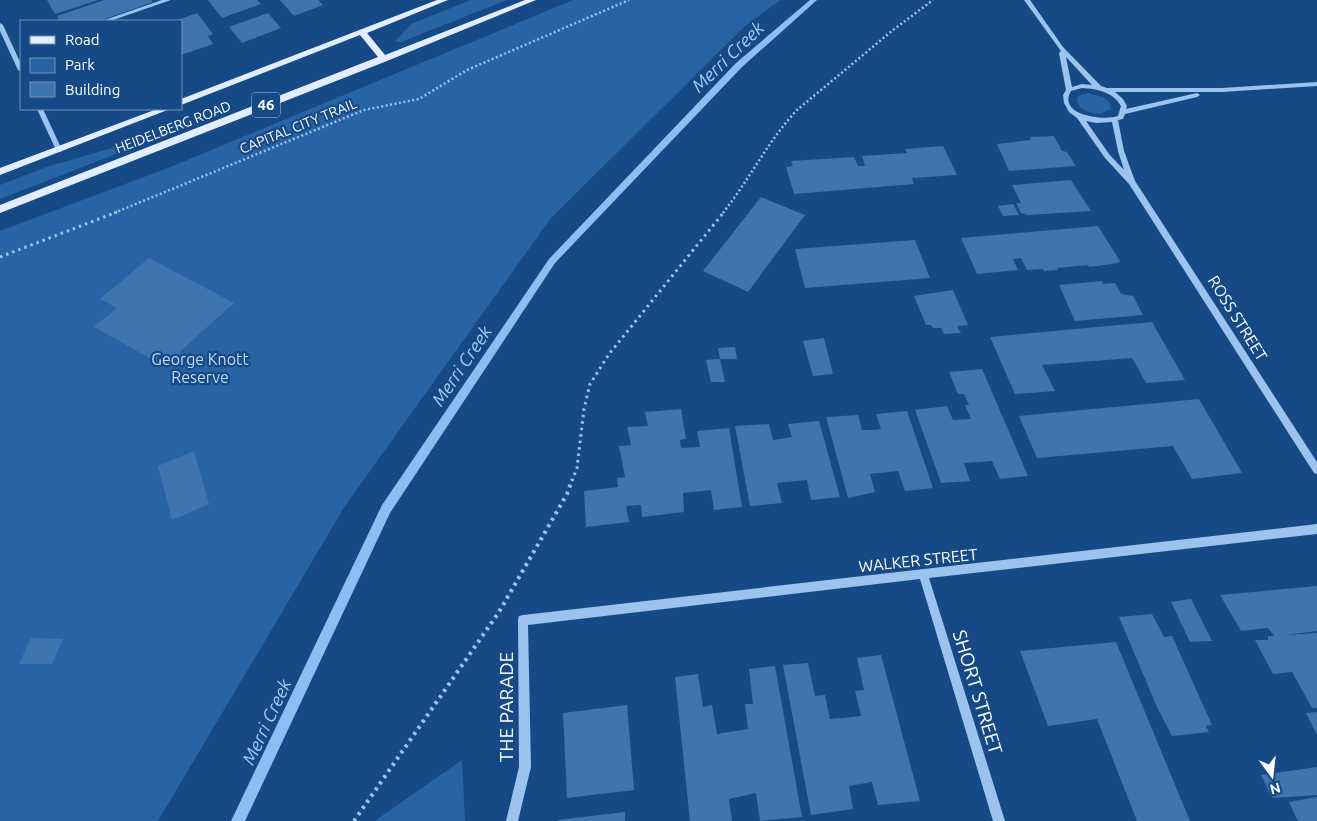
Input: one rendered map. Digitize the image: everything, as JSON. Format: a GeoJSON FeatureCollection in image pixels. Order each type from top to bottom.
{"type":"FeatureCollection","features":[{"type":"Feature","properties":{"kind":"main road","name":"HEIDELBERG ROAD"},"geometry":{"type":"LineString","coordinates":[[182,102],[444,0]]}},
{"type":"Feature","properties":{"kind":"main road","name":"HEIDELBERG ROAD"},"geometry":{"type":"LineString","coordinates":[[0,209],[532,0]]}},
{"type":"Feature","properties":{"kind":"main road"},"geometry":{"type":"LineString","coordinates":[[362,32],[384,59]]}},
{"type":"Feature","properties":{"kind":"main road","name":"HEIDELBERG ROAD"},"geometry":{"type":"LineString","coordinates":[[0,172],[162,110]]}},
{"type":"Feature","properties":{"kind":"street"},"geometry":{"type":"LineString","coordinates":[[108,20],[168,0]]}},
{"type":"Feature","properties":{"kind":"street"},"geometry":{"type":"LineString","coordinates":[[1027,0],[1061,48],[1098,87]]}},
{"type":"Feature","properties":{"kind":"street"},"geometry":{"type":"LineString","coordinates":[[0,24],[20,68]]}},
{"type":"Feature","properties":{"kind":"street"},"geometry":{"type":"LineString","coordinates":[[0,45],[8,42]]}},
{"type":"Feature","properties":{"kind":"street"},"geometry":{"type":"LineString","coordinates":[[1061,48],[1069,90],[1082,86],[1108,90],[1222,90],[1317,84]]}},
{"type":"Feature","properties":{"kind":"street"},"geometry":{"type":"LineString","coordinates":[[13,53],[20,50]]}},
{"type":"Feature","properties":{"kind":"street","name":"ROSS STREET"},"geometry":{"type":"LineString","coordinates":[[1069,90],[1066,100],[1068,105],[1079,115],[1106,156],[1132,182],[1317,470]]}},
{"type":"Feature","properties":{"kind":"street"},"geometry":{"type":"LineString","coordinates":[[1108,90],[1122,100],[1124,112]]}},
{"type":"Feature","properties":{"kind":"street"},"geometry":{"type":"LineString","coordinates":[[1079,115],[1098,121],[1115,120],[1124,112],[1174,99],[1222,90]]}},
{"type":"Feature","properties":{"kind":"street"},"geometry":{"type":"LineString","coordinates":[[40,110],[59,150]]}},
{"type":"Feature","properties":{"kind":"street","name":"ROSS STREET"},"geometry":{"type":"LineString","coordinates":[[1115,120],[1132,182]]}},
{"type":"Feature","properties":{"kind":"street","name":"WALKER STREET"},"geometry":{"type":"LineString","coordinates":[[523,620],[1317,528]]}},
{"type":"Feature","properties":{"kind":"street","name":"SHORT STREET"},"geometry":{"type":"LineString","coordinates":[[923,574],[999,821]]}},
{"type":"Feature","properties":{"kind":"street","name":"THE PARADE"},"geometry":{"type":"LineString","coordinates":[[512,821],[525,766],[523,620]]}},
{"type":"Feature","properties":{"kind":"path","name":"CAPITAL CITY TRAIL"},"geometry":{"type":"LineString","coordinates":[[0,257],[57,236],[364,110],[419,99],[468,70],[629,0]]}},
{"type":"Feature","properties":{"kind":"path"},"geometry":{"type":"LineString","coordinates":[[354,821],[500,612],[567,494],[576,468],[584,410],[590,384],[609,354],[738,194],[785,123],[797,110],[893,30],[933,0]]}},
{"type":"Feature","properties":{"kind":"green space"},"geometry":{"type":"Polygon","coordinates":[[[471,0],[507,0],[401,42],[395,41],[411,24],[471,0]]]}},
{"type":"Feature","properties":{"kind":"green space","name":"George Knott Reserve"},"geometry":{"type":"Polygon","coordinates":[[[573,0],[780,0],[744,27],[551,218],[345,506],[158,821],[0,821],[0,231],[168,168],[573,0]]]}},
{"type":"Feature","properties":{"kind":"green space"},"geometry":{"type":"Polygon","coordinates":[[[1088,93],[1103,97],[1110,103],[1111,109],[1100,114],[1088,112],[1079,106],[1078,96],[1088,93]]]}},
{"type":"Feature","properties":{"kind":"green space"},"geometry":{"type":"Polygon","coordinates":[[[149,137],[155,139],[0,199],[0,185],[47,167],[149,137]]]}},
{"type":"Feature","properties":{"kind":"green space"},"geometry":{"type":"Polygon","coordinates":[[[462,760],[465,821],[376,821],[376,820],[462,760]]]}},
{"type":"Feature","properties":{"kind":"building"},"geometry":{"type":"Polygon","coordinates":[[[47,0],[98,0],[55,14],[47,0]]]}},
{"type":"Feature","properties":{"kind":"building"},"geometry":{"type":"Polygon","coordinates":[[[104,0],[151,0],[153,2],[102,20],[59,20],[57,16],[104,0]]]}},
{"type":"Feature","properties":{"kind":"building"},"geometry":{"type":"Polygon","coordinates":[[[208,0],[257,0],[261,4],[222,18],[208,0]]]}},
{"type":"Feature","properties":{"kind":"building"},"geometry":{"type":"Polygon","coordinates":[[[280,0],[318,0],[323,5],[294,16],[280,0]]]}},
{"type":"Feature","properties":{"kind":"building"},"geometry":{"type":"Polygon","coordinates":[[[197,13],[213,34],[208,36],[213,44],[182,55],[182,20],[178,20],[197,13]]]}},
{"type":"Feature","properties":{"kind":"building"},"geometry":{"type":"Polygon","coordinates":[[[268,13],[281,28],[242,43],[229,27],[268,13]]]}},
{"type":"Feature","properties":{"kind":"building"},"geometry":{"type":"Polygon","coordinates":[[[1054,136],[1062,151],[1067,152],[1076,166],[1009,171],[997,144],[1031,140],[1030,137],[1054,136]]]}},
{"type":"Feature","properties":{"kind":"building"},"geometry":{"type":"Polygon","coordinates":[[[943,146],[957,175],[912,178],[914,184],[794,194],[786,167],[793,166],[791,161],[854,157],[858,166],[865,166],[862,156],[907,153],[905,149],[943,146]]]}},
{"type":"Feature","properties":{"kind":"building"},"geometry":{"type":"Polygon","coordinates":[[[1071,180],[1091,211],[1028,215],[1021,213],[1016,203],[1021,203],[1012,185],[1071,180]]]}},
{"type":"Feature","properties":{"kind":"building"},"geometry":{"type":"Polygon","coordinates":[[[761,197],[805,215],[748,292],[703,271],[761,197]]]}},
{"type":"Feature","properties":{"kind":"building"},"geometry":{"type":"Polygon","coordinates":[[[1013,204],[1019,215],[1003,216],[998,206],[1013,204]]]}},
{"type":"Feature","properties":{"kind":"building"},"geometry":{"type":"Polygon","coordinates":[[[1098,226],[1120,261],[1118,263],[1089,267],[1088,265],[1057,268],[1058,270],[1044,271],[1043,269],[1027,270],[1021,258],[1013,259],[1018,270],[977,274],[961,238],[1098,226]]]}},
{"type":"Feature","properties":{"kind":"building"},"geometry":{"type":"Polygon","coordinates":[[[915,240],[930,278],[805,288],[795,249],[915,240]]]}},
{"type":"Feature","properties":{"kind":"building"},"geometry":{"type":"Polygon","coordinates":[[[149,258],[234,303],[164,366],[94,327],[117,308],[100,299],[149,258]]]}},
{"type":"Feature","properties":{"kind":"building"},"geometry":{"type":"Polygon","coordinates":[[[1102,281],[1103,284],[1115,283],[1121,294],[1133,296],[1143,315],[1075,321],[1059,285],[1102,281]]]}},
{"type":"Feature","properties":{"kind":"building"},"geometry":{"type":"Polygon","coordinates":[[[953,290],[968,325],[957,326],[961,333],[944,334],[941,328],[933,328],[931,325],[926,325],[914,296],[953,290]]]}},
{"type":"Feature","properties":{"kind":"building"},"geometry":{"type":"Polygon","coordinates":[[[1152,322],[1185,380],[1146,383],[1132,358],[1042,365],[1055,391],[1015,394],[990,337],[1152,322]]]}},
{"type":"Feature","properties":{"kind":"building"},"geometry":{"type":"Polygon","coordinates":[[[824,338],[833,374],[813,376],[803,341],[824,338]]]}},
{"type":"Feature","properties":{"kind":"building"},"geometry":{"type":"Polygon","coordinates":[[[735,347],[737,359],[720,359],[718,348],[735,347]]]}},
{"type":"Feature","properties":{"kind":"building"},"geometry":{"type":"Polygon","coordinates":[[[720,359],[725,382],[711,382],[706,360],[720,359]]]}},
{"type":"Feature","properties":{"kind":"building"},"geometry":{"type":"Polygon","coordinates":[[[982,369],[1028,476],[1000,479],[992,461],[964,463],[970,481],[941,483],[915,410],[947,406],[953,420],[971,419],[965,405],[969,405],[964,394],[958,394],[949,372],[982,369]]]}},
{"type":"Feature","properties":{"kind":"building"},"geometry":{"type":"Polygon","coordinates":[[[1199,399],[1242,473],[1192,479],[1173,446],[1037,458],[1019,416],[1199,399]]]}},
{"type":"Feature","properties":{"kind":"building"},"geometry":{"type":"Polygon","coordinates":[[[681,409],[686,439],[680,440],[681,448],[700,447],[697,431],[729,428],[742,507],[714,510],[711,490],[683,493],[684,512],[642,517],[641,505],[626,506],[629,522],[586,527],[584,491],[618,487],[617,478],[625,477],[619,446],[631,445],[627,427],[648,426],[645,412],[681,409]]]}},
{"type":"Feature","properties":{"kind":"building"},"geometry":{"type":"Polygon","coordinates":[[[907,411],[933,488],[905,491],[898,471],[870,474],[875,492],[848,498],[826,417],[858,415],[862,430],[874,430],[881,429],[876,414],[907,411]]]}},
{"type":"Feature","properties":{"kind":"building"},"geometry":{"type":"Polygon","coordinates":[[[819,421],[840,497],[811,500],[807,480],[777,483],[782,503],[750,506],[735,426],[769,424],[773,440],[792,437],[788,424],[819,421]]]}},
{"type":"Feature","properties":{"kind":"building"},"geometry":{"type":"Polygon","coordinates":[[[194,451],[209,504],[172,520],[158,466],[194,451]]]}},
{"type":"Feature","properties":{"kind":"building"},"geometry":{"type":"Polygon","coordinates":[[[1317,586],[1317,631],[1286,635],[1317,633],[1317,708],[1312,708],[1292,672],[1273,674],[1255,640],[1268,640],[1268,636],[1274,636],[1268,628],[1241,631],[1220,595],[1317,586]]]}},
{"type":"Feature","properties":{"kind":"building"},"geometry":{"type":"Polygon","coordinates":[[[1191,599],[1212,641],[1190,642],[1171,602],[1191,599]]]}},
{"type":"Feature","properties":{"kind":"building"},"geometry":{"type":"Polygon","coordinates":[[[1152,614],[1164,637],[1172,636],[1212,725],[1206,726],[1209,732],[1172,736],[1157,707],[1119,617],[1152,614]]]}},
{"type":"Feature","properties":{"kind":"building"},"geometry":{"type":"Polygon","coordinates":[[[31,638],[63,639],[52,664],[19,664],[31,638]]]}},
{"type":"Feature","properties":{"kind":"building"},"geometry":{"type":"Polygon","coordinates":[[[1116,642],[1190,821],[1137,821],[1097,719],[1048,726],[1020,651],[1116,642]]]}},
{"type":"Feature","properties":{"kind":"building"},"geometry":{"type":"Polygon","coordinates":[[[881,655],[920,801],[878,805],[872,782],[849,786],[853,809],[811,815],[783,665],[808,663],[815,696],[825,695],[830,719],[844,718],[861,716],[855,691],[864,690],[857,658],[881,655]]]}},
{"type":"Feature","properties":{"kind":"building"},"geometry":{"type":"Polygon","coordinates":[[[775,666],[802,817],[760,821],[756,793],[729,799],[732,821],[690,821],[675,677],[698,674],[703,707],[712,705],[717,734],[748,729],[745,704],[753,704],[749,669],[775,666]]]}},
{"type":"Feature","properties":{"kind":"building"},"geometry":{"type":"Polygon","coordinates":[[[627,705],[634,790],[567,798],[563,713],[627,705]]]}},
{"type":"Feature","properties":{"kind":"building"},"geometry":{"type":"Polygon","coordinates":[[[1317,712],[1317,735],[1306,713],[1317,712]]]}},
{"type":"Feature","properties":{"kind":"building"},"geometry":{"type":"Polygon","coordinates":[[[1317,767],[1317,795],[1272,798],[1261,775],[1317,767]]]}},
{"type":"Feature","properties":{"kind":"building"},"geometry":{"type":"Polygon","coordinates":[[[1317,797],[1317,821],[1298,821],[1289,802],[1317,797]]]}},
{"type":"Feature","properties":{"kind":"building"},"geometry":{"type":"Polygon","coordinates":[[[625,812],[625,821],[558,821],[558,820],[625,812]]]}},
{"type":"Feature","properties":{"kind":"waterway","name":"Merri Creek"},"geometry":{"type":"LineString","coordinates":[[238,821],[386,509],[552,261],[739,65],[814,0]]}}]}
